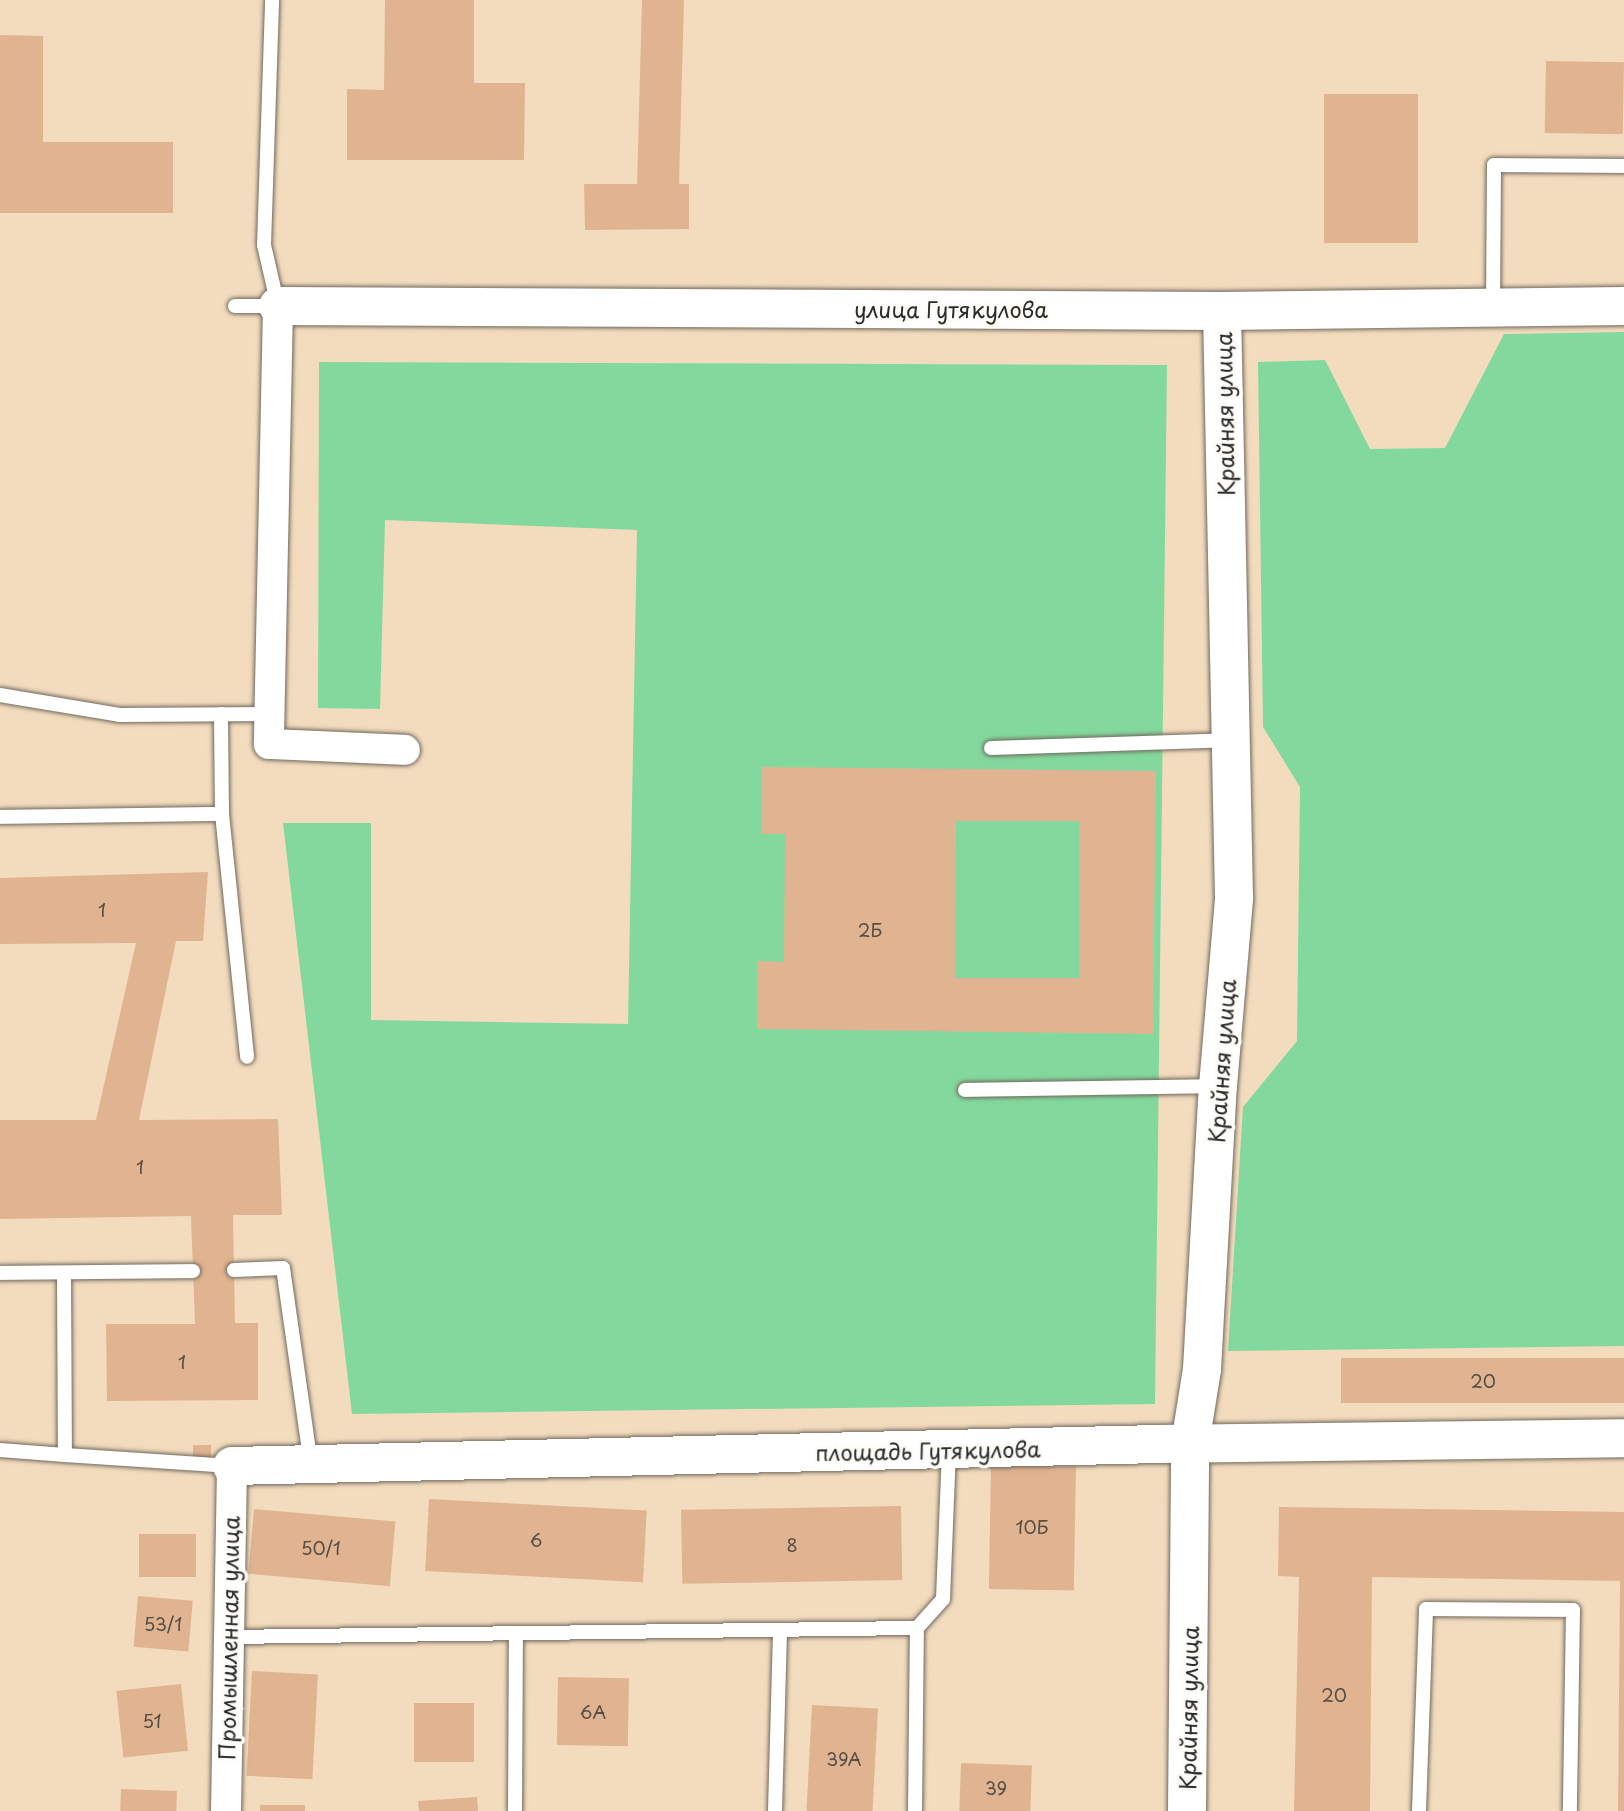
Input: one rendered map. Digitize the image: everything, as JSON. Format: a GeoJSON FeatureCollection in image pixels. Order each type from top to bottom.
{"type":"FeatureCollection","features":[{"type":"Feature","properties":{"kind":"street","name":"улица Гутякулова"},"geometry":{"type":"LineString","coordinates":[[278,306],[1222,311],[1624,306]]}},
{"type":"Feature","properties":{"kind":"street"},"geometry":{"type":"LineString","coordinates":[[278,306],[269,744],[405,750]]}},
{"type":"Feature","properties":{"kind":"street","name":"Крайняя улица"},"geometry":{"type":"LineString","coordinates":[[1187,1811],[1190,1444],[1202,1369],[1218,1086],[1234,898],[1222,311]]}},
{"type":"Feature","properties":{"kind":"street","name":"площадь Гутякулова"},"geometry":{"type":"LineString","coordinates":[[232,1466],[1190,1444],[1624,1438]]}},
{"type":"Feature","properties":{"kind":"street","name":"Промышленная улица"},"geometry":{"type":"LineString","coordinates":[[226,1811],[232,1466]]}},
{"type":"Feature","properties":{"kind":"lane"},"geometry":{"type":"LineString","coordinates":[[235,306],[278,306],[264,245],[272,0]]}},
{"type":"Feature","properties":{"kind":"lane"},"geometry":{"type":"LineString","coordinates":[[1493,308],[1494,165],[1624,166]]}},
{"type":"Feature","properties":{"kind":"lane"},"geometry":{"type":"LineString","coordinates":[[0,695],[119,715],[270,714]]}},
{"type":"Feature","properties":{"kind":"lane"},"geometry":{"type":"LineString","coordinates":[[221,714],[222,814],[247,1057]]}},
{"type":"Feature","properties":{"kind":"lane"},"geometry":{"type":"LineString","coordinates":[[991,748],[1232,740]]}},
{"type":"Feature","properties":{"kind":"lane"},"geometry":{"type":"LineString","coordinates":[[0,817],[222,814]]}},
{"type":"Feature","properties":{"kind":"lane"},"geometry":{"type":"LineString","coordinates":[[965,1090],[1218,1086]]}},
{"type":"Feature","properties":{"kind":"lane"},"geometry":{"type":"LineString","coordinates":[[234,1270],[283,1268],[311,1464]]}},
{"type":"Feature","properties":{"kind":"lane"},"geometry":{"type":"LineString","coordinates":[[0,1273],[193,1271]]}},
{"type":"Feature","properties":{"kind":"lane"},"geometry":{"type":"LineString","coordinates":[[64,1274],[65,1455]]}},
{"type":"Feature","properties":{"kind":"lane"},"geometry":{"type":"LineString","coordinates":[[915,1811],[917,1628],[943,1599],[949,1449]]}},
{"type":"Feature","properties":{"kind":"lane"},"geometry":{"type":"LineString","coordinates":[[0,1450],[232,1466]]}},
{"type":"Feature","properties":{"kind":"lane"},"geometry":{"type":"LineString","coordinates":[[1419,1811],[1426,1609],[1573,1610],[1570,1811]]}},
{"type":"Feature","properties":{"kind":"lane"},"geometry":{"type":"LineString","coordinates":[[227,1637],[917,1628]]}},
{"type":"Feature","properties":{"kind":"lane"},"geometry":{"type":"LineString","coordinates":[[775,1811],[780,1630]]}},
{"type":"Feature","properties":{"kind":"lane"},"geometry":{"type":"LineString","coordinates":[[515,1811],[516,1634]]}},
{"type":"Feature","properties":{"kind":"green space"},"geometry":{"type":"Polygon","coordinates":[[[1624,332],[1624,1346],[1228,1351],[1243,1107],[1297,1041],[1300,787],[1263,727],[1258,362],[1325,360],[1370,449],[1445,448],[1504,334],[1624,332]]]}},
{"type":"Feature","properties":{"kind":"green space"},"geometry":{"type":"Polygon","coordinates":[[[319,362],[1167,365],[1155,1404],[352,1414],[283,823],[371,823],[371,1020],[628,1024],[637,530],[385,520],[380,709],[318,708],[319,362]]]}},
{"type":"Feature","properties":{"kind":"building"},"geometry":{"type":"Polygon","coordinates":[[[385,0],[474,0],[474,83],[525,83],[524,160],[347,160],[347,89],[384,90],[385,0]]]}},
{"type":"Feature","properties":{"kind":"building"},"geometry":{"type":"Polygon","coordinates":[[[642,0],[684,0],[679,184],[689,184],[689,229],[585,230],[584,184],[637,184],[642,0]]]}},
{"type":"Feature","properties":{"kind":"building"},"geometry":{"type":"Polygon","coordinates":[[[0,35],[43,36],[43,142],[173,142],[173,213],[0,213],[0,35]]]}},
{"type":"Feature","properties":{"kind":"building"},"geometry":{"type":"Polygon","coordinates":[[[1546,61],[1624,62],[1623,134],[1545,133],[1546,61]]]}},
{"type":"Feature","properties":{"kind":"building"},"geometry":{"type":"Polygon","coordinates":[[[1324,94],[1418,94],[1418,243],[1324,243],[1324,94]]]}},
{"type":"Feature","properties":{"kind":"building"},"geometry":{"type":"Polygon","coordinates":[[[761,767],[1156,771],[1153,1034],[757,1029],[757,961],[784,962],[785,834],[761,834],[761,767]],[[956,821],[955,978],[1079,978],[1079,821],[956,821]]]}},
{"type":"Feature","properties":{"kind":"building"},"geometry":{"type":"Polygon","coordinates":[[[208,872],[203,941],[176,941],[139,1120],[278,1119],[282,1215],[233,1215],[235,1323],[258,1323],[258,1400],[107,1401],[106,1324],[195,1324],[191,1216],[0,1219],[0,1120],[96,1120],[136,943],[0,944],[0,878],[208,872]]]}},
{"type":"Feature","properties":{"kind":"building"},"geometry":{"type":"Polygon","coordinates":[[[1341,1358],[1624,1358],[1624,1403],[1341,1403],[1341,1358]]]}},
{"type":"Feature","properties":{"kind":"building"},"geometry":{"type":"Polygon","coordinates":[[[193,1445],[211,1445],[211,1459],[193,1459],[193,1445]]]}},
{"type":"Feature","properties":{"kind":"building"},"geometry":{"type":"Polygon","coordinates":[[[991,1465],[1076,1466],[1074,1590],[989,1589],[991,1465]]]}},
{"type":"Feature","properties":{"kind":"building"},"geometry":{"type":"Polygon","coordinates":[[[429,1499],[647,1510],[643,1582],[425,1571],[429,1499]]]}},
{"type":"Feature","properties":{"kind":"building"},"geometry":{"type":"Polygon","coordinates":[[[901,1506],[902,1580],[682,1584],[681,1510],[901,1506]]]}},
{"type":"Feature","properties":{"kind":"building"},"geometry":{"type":"Polygon","coordinates":[[[1279,1507],[1624,1512],[1624,1811],[1618,1811],[1620,1581],[1372,1577],[1370,1811],[1294,1811],[1299,1577],[1278,1576],[1279,1507]]]}},
{"type":"Feature","properties":{"kind":"building"},"geometry":{"type":"Polygon","coordinates":[[[254,1509],[395,1521],[390,1586],[248,1574],[254,1509]]]}},
{"type":"Feature","properties":{"kind":"building"},"geometry":{"type":"Polygon","coordinates":[[[139,1534],[196,1534],[196,1577],[139,1577],[139,1534]]]}},
{"type":"Feature","properties":{"kind":"building"},"geometry":{"type":"Polygon","coordinates":[[[138,1596],[193,1601],[188,1652],[134,1647],[138,1596]]]}},
{"type":"Feature","properties":{"kind":"building"},"geometry":{"type":"Polygon","coordinates":[[[252,1671],[318,1674],[312,1779],[247,1776],[252,1671]]]}},
{"type":"Feature","properties":{"kind":"building"},"geometry":{"type":"Polygon","coordinates":[[[558,1677],[629,1678],[628,1746],[557,1745],[558,1677]]]}},
{"type":"Feature","properties":{"kind":"building"},"geometry":{"type":"Polygon","coordinates":[[[181,1684],[188,1751],[123,1757],[116,1691],[181,1684]]]}},
{"type":"Feature","properties":{"kind":"building"},"geometry":{"type":"Polygon","coordinates":[[[414,1703],[474,1703],[474,1762],[414,1762],[414,1703]]]}},
{"type":"Feature","properties":{"kind":"building"},"geometry":{"type":"Polygon","coordinates":[[[812,1705],[878,1708],[873,1811],[806,1811],[812,1705]]]}},
{"type":"Feature","properties":{"kind":"building"},"geometry":{"type":"Polygon","coordinates":[[[961,1763],[1032,1765],[1030,1811],[959,1811],[961,1763]]]}},
{"type":"Feature","properties":{"kind":"building"},"geometry":{"type":"Polygon","coordinates":[[[121,1789],[177,1791],[176,1811],[120,1811],[121,1789]]]}},
{"type":"Feature","properties":{"kind":"building"},"geometry":{"type":"Polygon","coordinates":[[[477,1797],[478,1811],[419,1811],[418,1801],[477,1797]]]}},
{"type":"Feature","properties":{"kind":"building"},"geometry":{"type":"Polygon","coordinates":[[[260,1805],[305,1805],[305,1811],[260,1811],[260,1805]]]}}]}
